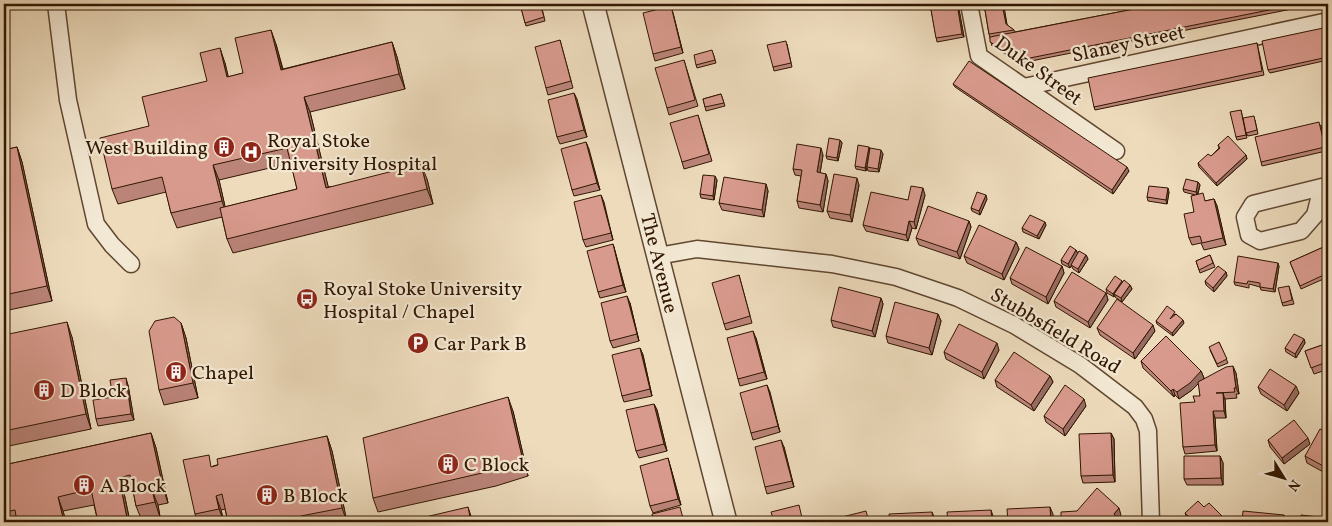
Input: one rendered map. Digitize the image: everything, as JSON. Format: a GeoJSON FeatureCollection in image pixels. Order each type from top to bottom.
{"type":"FeatureCollection","features":[{"type":"Feature","properties":{"kind":"street"},"geometry":{"type":"LineString","coordinates":[[56,4],[68,100],[96,224],[131,264]]}},
{"type":"Feature","properties":{"kind":"street","name":"The Avenue"},"geometry":{"type":"LineString","coordinates":[[593,4],[726,522]]}},
{"type":"Feature","properties":{"kind":"street","name":"Duke Street"},"geometry":{"type":"LineString","coordinates":[[969,4],[979,56],[1116,151]]}},
{"type":"Feature","properties":{"kind":"street","name":"Slaney Street"},"geometry":{"type":"LineString","coordinates":[[1024,87],[1328,21]]}},
{"type":"Feature","properties":{"kind":"street"},"geometry":{"type":"LineString","coordinates":[[1325,186],[1315,215],[1301,230],[1260,241],[1249,235],[1245,217],[1253,204],[1325,186]]}},
{"type":"Feature","properties":{"kind":"street","name":"Stubbsfield Road"},"geometry":{"type":"LineString","coordinates":[[658,256],[697,249],[832,264],[896,277],[958,298],[1014,325],[1080,365],[1135,407],[1144,419],[1148,431],[1151,522]]}},
{"type":"Feature","properties":{"kind":"building"},"geometry":{"type":"Polygon","coordinates":[[[520,4],[540,4],[544,17],[525,23],[520,4]]]}},
{"type":"Feature","properties":{"kind":"building"},"geometry":{"type":"Polygon","coordinates":[[[930,4],[957,4],[962,34],[936,38],[930,4]]]}},
{"type":"Feature","properties":{"kind":"building"},"geometry":{"type":"Polygon","coordinates":[[[984,4],[1002,4],[1006,24],[1014,30],[989,34],[984,4]]]}},
{"type":"Feature","properties":{"kind":"building"},"geometry":{"type":"Polygon","coordinates":[[[1160,4],[1299,4],[1020,60],[990,42],[990,37],[1160,4]]]}},
{"type":"Feature","properties":{"kind":"building"},"geometry":{"type":"Polygon","coordinates":[[[671,6],[681,47],[653,54],[643,13],[671,6]]]}},
{"type":"Feature","properties":{"kind":"building"},"geometry":{"type":"Polygon","coordinates":[[[1328,27],[1328,57],[1268,70],[1262,41],[1328,27]]]}},
{"type":"Feature","properties":{"kind":"building","name":"West Building"},"geometry":{"type":"Polygon","coordinates":[[[271,30],[281,70],[392,42],[399,74],[304,97],[326,188],[421,164],[427,189],[227,239],[220,208],[297,189],[287,148],[213,165],[222,201],[171,213],[162,177],[112,189],[100,138],[149,126],[142,97],[207,81],[200,53],[220,48],[227,77],[243,73],[235,38],[271,30]]]}},
{"type":"Feature","properties":{"kind":"building"},"geometry":{"type":"Polygon","coordinates":[[[560,40],[571,81],[546,88],[535,47],[560,40]]]}},
{"type":"Feature","properties":{"kind":"building"},"geometry":{"type":"Polygon","coordinates":[[[786,41],[791,63],[773,67],[767,45],[786,41]]]}},
{"type":"Feature","properties":{"kind":"building"},"geometry":{"type":"Polygon","coordinates":[[[1257,43],[1262,71],[1094,107],[1088,78],[1257,43]]]}},
{"type":"Feature","properties":{"kind":"building"},"geometry":{"type":"Polygon","coordinates":[[[712,50],[715,60],[696,65],[694,55],[712,50]]]}},
{"type":"Feature","properties":{"kind":"building"},"geometry":{"type":"Polygon","coordinates":[[[684,60],[695,100],[667,108],[655,68],[684,60]]]}},
{"type":"Feature","properties":{"kind":"building"},"geometry":{"type":"Polygon","coordinates":[[[969,61],[1127,167],[1112,190],[953,84],[969,61]]]}},
{"type":"Feature","properties":{"kind":"building"},"geometry":{"type":"Polygon","coordinates":[[[574,93],[584,130],[557,137],[548,100],[574,93]]]}},
{"type":"Feature","properties":{"kind":"building"},"geometry":{"type":"Polygon","coordinates":[[[721,94],[724,103],[705,107],[703,99],[721,94]]]}},
{"type":"Feature","properties":{"kind":"building"},"geometry":{"type":"Polygon","coordinates":[[[1241,110],[1246,135],[1236,137],[1230,112],[1241,110]]]}},
{"type":"Feature","properties":{"kind":"building"},"geometry":{"type":"Polygon","coordinates":[[[698,115],[709,154],[682,162],[670,123],[698,115]]]}},
{"type":"Feature","properties":{"kind":"building"},"geometry":{"type":"Polygon","coordinates":[[[1254,116],[1257,130],[1246,133],[1243,118],[1254,116]]]}},
{"type":"Feature","properties":{"kind":"building"},"geometry":{"type":"Polygon","coordinates":[[[1319,122],[1325,147],[1261,162],[1255,137],[1319,122]]]}},
{"type":"Feature","properties":{"kind":"building"},"geometry":{"type":"Polygon","coordinates":[[[1228,136],[1246,155],[1216,183],[1198,163],[1208,154],[1211,156],[1220,148],[1218,145],[1228,136]]]}},
{"type":"Feature","properties":{"kind":"building"},"geometry":{"type":"Polygon","coordinates":[[[829,138],[840,140],[837,158],[826,156],[829,138]]]}},
{"type":"Feature","properties":{"kind":"building"},"geometry":{"type":"Polygon","coordinates":[[[586,142],[597,183],[572,190],[561,149],[586,142]]]}},
{"type":"Feature","properties":{"kind":"building"},"geometry":{"type":"Polygon","coordinates":[[[797,144],[821,148],[817,172],[826,174],[820,205],[797,201],[802,170],[793,169],[797,144]]]}},
{"type":"Feature","properties":{"kind":"building"},"geometry":{"type":"Polygon","coordinates":[[[858,145],[869,147],[865,168],[855,166],[858,145]]]}},
{"type":"Feature","properties":{"kind":"building"},"geometry":{"type":"Polygon","coordinates":[[[17,147],[47,286],[4,295],[4,150],[17,147]]]}},
{"type":"Feature","properties":{"kind":"building"},"geometry":{"type":"Polygon","coordinates":[[[870,148],[881,150],[878,169],[867,167],[870,148]]]}},
{"type":"Feature","properties":{"kind":"building"},"geometry":{"type":"Polygon","coordinates":[[[834,174],[857,178],[850,215],[827,211],[834,174]]]}},
{"type":"Feature","properties":{"kind":"building"},"geometry":{"type":"Polygon","coordinates":[[[703,175],[715,176],[713,196],[700,194],[703,175]]]}},
{"type":"Feature","properties":{"kind":"building"},"geometry":{"type":"Polygon","coordinates":[[[724,177],[766,184],[762,210],[719,203],[724,177]]]}},
{"type":"Feature","properties":{"kind":"building"},"geometry":{"type":"Polygon","coordinates":[[[1186,179],[1198,182],[1196,192],[1183,189],[1186,179]]]}},
{"type":"Feature","properties":{"kind":"building"},"geometry":{"type":"Polygon","coordinates":[[[911,186],[923,188],[914,222],[909,221],[906,235],[863,225],[871,192],[908,200],[911,186]]]}},
{"type":"Feature","properties":{"kind":"building"},"geometry":{"type":"Polygon","coordinates":[[[1149,186],[1168,188],[1166,200],[1147,197],[1149,186]]]}},
{"type":"Feature","properties":{"kind":"building"},"geometry":{"type":"Polygon","coordinates":[[[977,192],[986,195],[979,211],[971,208],[977,192]]]}},
{"type":"Feature","properties":{"kind":"building"},"geometry":{"type":"Polygon","coordinates":[[[1203,193],[1205,201],[1214,199],[1223,238],[1202,243],[1200,236],[1189,238],[1184,214],[1194,212],[1191,196],[1203,193]]]}},
{"type":"Feature","properties":{"kind":"building"},"geometry":{"type":"Polygon","coordinates":[[[601,195],[611,233],[583,240],[574,202],[601,195]]]}},
{"type":"Feature","properties":{"kind":"building"},"geometry":{"type":"Polygon","coordinates":[[[928,206],[969,221],[957,252],[916,238],[928,206]]]}},
{"type":"Feature","properties":{"kind":"building"},"geometry":{"type":"Polygon","coordinates":[[[1030,215],[1045,222],[1037,236],[1022,228],[1030,215]]]}},
{"type":"Feature","properties":{"kind":"building"},"geometry":{"type":"Polygon","coordinates":[[[979,225],[1016,242],[1002,274],[964,256],[979,225]]]}},
{"type":"Feature","properties":{"kind":"building"},"geometry":{"type":"Polygon","coordinates":[[[613,244],[623,285],[598,292],[587,251],[613,244]]]}},
{"type":"Feature","properties":{"kind":"building"},"geometry":{"type":"Polygon","coordinates":[[[1328,245],[1328,273],[1300,286],[1290,262],[1328,245]]]}},
{"type":"Feature","properties":{"kind":"building"},"geometry":{"type":"Polygon","coordinates":[[[1070,246],[1076,250],[1068,264],[1061,260],[1070,246]]]}},
{"type":"Feature","properties":{"kind":"building"},"geometry":{"type":"Polygon","coordinates":[[[1026,247],[1062,266],[1046,297],[1010,278],[1026,247]]]}},
{"type":"Feature","properties":{"kind":"building"},"geometry":{"type":"Polygon","coordinates":[[[1079,251],[1086,255],[1078,269],[1071,265],[1079,251]]]}},
{"type":"Feature","properties":{"kind":"building"},"geometry":{"type":"Polygon","coordinates":[[[1210,255],[1213,263],[1199,270],[1196,261],[1210,255]]]}},
{"type":"Feature","properties":{"kind":"building"},"geometry":{"type":"Polygon","coordinates":[[[1238,256],[1278,263],[1273,289],[1260,287],[1260,283],[1248,281],[1247,284],[1234,282],[1238,256]]]}},
{"type":"Feature","properties":{"kind":"building"},"geometry":{"type":"Polygon","coordinates":[[[1218,266],[1226,272],[1213,288],[1205,281],[1218,266]]]}},
{"type":"Feature","properties":{"kind":"building"},"geometry":{"type":"Polygon","coordinates":[[[1072,272],[1106,293],[1088,322],[1054,301],[1072,272]]]}},
{"type":"Feature","properties":{"kind":"building"},"geometry":{"type":"Polygon","coordinates":[[[739,275],[750,316],[724,324],[712,283],[739,275]]]}},
{"type":"Feature","properties":{"kind":"building"},"geometry":{"type":"Polygon","coordinates":[[[1115,276],[1122,281],[1113,294],[1106,289],[1115,276]]]}},
{"type":"Feature","properties":{"kind":"building"},"geometry":{"type":"Polygon","coordinates":[[[1124,280],[1130,285],[1121,298],[1114,294],[1124,280]]]}},
{"type":"Feature","properties":{"kind":"building"},"geometry":{"type":"Polygon","coordinates":[[[1289,286],[1292,300],[1282,303],[1278,288],[1289,286]]]}},
{"type":"Feature","properties":{"kind":"building"},"geometry":{"type":"Polygon","coordinates":[[[839,287],[881,298],[872,331],[831,320],[839,287]]]}},
{"type":"Feature","properties":{"kind":"building"},"geometry":{"type":"Polygon","coordinates":[[[627,296],[637,334],[610,341],[601,303],[627,296]]]}},
{"type":"Feature","properties":{"kind":"building"},"geometry":{"type":"Polygon","coordinates":[[[1117,299],[1153,325],[1133,353],[1097,328],[1117,299]]]}},
{"type":"Feature","properties":{"kind":"building"},"geometry":{"type":"Polygon","coordinates":[[[895,302],[938,314],[929,348],[886,336],[895,302]]]}},
{"type":"Feature","properties":{"kind":"building"},"geometry":{"type":"Polygon","coordinates":[[[1167,306],[1175,312],[1170,319],[1176,314],[1183,320],[1172,333],[1156,321],[1167,306]]]}},
{"type":"Feature","properties":{"kind":"building","name":"Chapel"},"geometry":{"type":"Polygon","coordinates":[[[174,317],[181,323],[193,383],[159,390],[149,331],[155,321],[174,317]]]}},
{"type":"Feature","properties":{"kind":"building","name":"D Block"},"geometry":{"type":"Polygon","coordinates":[[[67,322],[86,414],[4,431],[4,335],[67,322]]]}},
{"type":"Feature","properties":{"kind":"building"},"geometry":{"type":"Polygon","coordinates":[[[959,324],[997,343],[982,372],[944,352],[959,324]]]}},
{"type":"Feature","properties":{"kind":"building"},"geometry":{"type":"Polygon","coordinates":[[[753,331],[764,372],[738,379],[727,338],[753,331]]]}},
{"type":"Feature","properties":{"kind":"building"},"geometry":{"type":"Polygon","coordinates":[[[1294,334],[1304,339],[1295,354],[1285,348],[1294,334]]]}},
{"type":"Feature","properties":{"kind":"building"},"geometry":{"type":"Polygon","coordinates":[[[1166,336],[1201,371],[1190,383],[1177,392],[1173,389],[1171,391],[1141,361],[1166,336]]]}},
{"type":"Feature","properties":{"kind":"building"},"geometry":{"type":"Polygon","coordinates":[[[1219,342],[1227,359],[1217,364],[1209,347],[1219,342]]]}},
{"type":"Feature","properties":{"kind":"building"},"geometry":{"type":"Polygon","coordinates":[[[1328,343],[1328,365],[1325,366],[1324,363],[1311,368],[1305,351],[1328,343]]]}},
{"type":"Feature","properties":{"kind":"building"},"geometry":{"type":"Polygon","coordinates":[[[640,348],[650,389],[622,396],[612,355],[640,348]]]}},
{"type":"Feature","properties":{"kind":"building"},"geometry":{"type":"Polygon","coordinates":[[[1014,352],[1050,376],[1031,405],[995,380],[1014,352]]]}},
{"type":"Feature","properties":{"kind":"building"},"geometry":{"type":"Polygon","coordinates":[[[1233,366],[1235,392],[1216,393],[1223,393],[1224,411],[1213,411],[1215,445],[1183,447],[1180,403],[1195,402],[1193,396],[1200,396],[1198,382],[1226,367],[1233,366]]]}},
{"type":"Feature","properties":{"kind":"building"},"geometry":{"type":"Polygon","coordinates":[[[1270,369],[1296,386],[1284,405],[1258,387],[1270,369]]]}},
{"type":"Feature","properties":{"kind":"building"},"geometry":{"type":"Polygon","coordinates":[[[126,378],[131,414],[96,419],[93,400],[113,397],[110,380],[126,378]]]}},
{"type":"Feature","properties":{"kind":"building"},"geometry":{"type":"Polygon","coordinates":[[[767,385],[778,426],[751,433],[740,393],[767,385]]]}},
{"type":"Feature","properties":{"kind":"building"},"geometry":{"type":"Polygon","coordinates":[[[1065,385],[1084,399],[1063,429],[1044,416],[1065,385]]]}},
{"type":"Feature","properties":{"kind":"building","name":"C Block"},"geometry":{"type":"Polygon","coordinates":[[[508,397],[523,461],[491,471],[373,498],[363,438],[508,397]]]}},
{"type":"Feature","properties":{"kind":"building"},"geometry":{"type":"Polygon","coordinates":[[[654,404],[664,444],[636,451],[626,410],[654,404]]]}},
{"type":"Feature","properties":{"kind":"building"},"geometry":{"type":"Polygon","coordinates":[[[1294,420],[1308,438],[1282,458],[1268,440],[1294,420]]]}},
{"type":"Feature","properties":{"kind":"building"},"geometry":{"type":"Polygon","coordinates":[[[1320,429],[1328,433],[1328,461],[1325,467],[1305,456],[1320,429]]]}},
{"type":"Feature","properties":{"kind":"building","name":"A Block"},"geometry":{"type":"Polygon","coordinates":[[[151,433],[163,488],[152,490],[155,502],[136,506],[130,475],[119,478],[127,518],[98,522],[91,489],[58,497],[64,522],[17,522],[15,510],[4,512],[4,465],[151,433]]]}},
{"type":"Feature","properties":{"kind":"building"},"geometry":{"type":"Polygon","coordinates":[[[1111,433],[1113,475],[1081,476],[1079,434],[1111,433]]]}},
{"type":"Feature","properties":{"kind":"building","name":"B Block"},"geometry":{"type":"Polygon","coordinates":[[[327,436],[342,508],[301,516],[302,522],[228,522],[222,494],[216,496],[219,509],[195,514],[183,460],[209,455],[211,467],[218,465],[217,459],[327,436]]]}},
{"type":"Feature","properties":{"kind":"building"},"geometry":{"type":"Polygon","coordinates":[[[781,440],[792,481],[765,487],[755,447],[781,440]]]}},
{"type":"Feature","properties":{"kind":"building"},"geometry":{"type":"Polygon","coordinates":[[[1184,456],[1220,456],[1221,478],[1184,479],[1184,456]]]}},
{"type":"Feature","properties":{"kind":"building"},"geometry":{"type":"Polygon","coordinates":[[[668,458],[678,499],[650,506],[640,466],[668,458]]]}},
{"type":"Feature","properties":{"kind":"building"},"geometry":{"type":"Polygon","coordinates":[[[1097,488],[1119,508],[1114,514],[1116,517],[1111,522],[1061,522],[1061,512],[1077,511],[1097,488]]]}},
{"type":"Feature","properties":{"kind":"building"},"geometry":{"type":"Polygon","coordinates":[[[1198,501],[1204,507],[1209,503],[1228,522],[1188,522],[1191,519],[1185,513],[1198,501]]]}},
{"type":"Feature","properties":{"kind":"building"},"geometry":{"type":"Polygon","coordinates":[[[799,505],[803,522],[774,522],[771,512],[799,505]]]}},
{"type":"Feature","properties":{"kind":"building"},"geometry":{"type":"Polygon","coordinates":[[[468,507],[471,522],[404,522],[468,507]]]}},
{"type":"Feature","properties":{"kind":"building"},"geometry":{"type":"Polygon","coordinates":[[[680,507],[684,522],[654,522],[652,514],[680,507]]]}},
{"type":"Feature","properties":{"kind":"building"},"geometry":{"type":"Polygon","coordinates":[[[1050,507],[1051,522],[1008,522],[1007,509],[1050,507]]]}},
{"type":"Feature","properties":{"kind":"building"},"geometry":{"type":"Polygon","coordinates":[[[991,510],[992,522],[948,522],[947,512],[991,510]]]}},
{"type":"Feature","properties":{"kind":"building"},"geometry":{"type":"Polygon","coordinates":[[[866,511],[869,522],[843,522],[842,517],[866,511]]]}},
{"type":"Feature","properties":{"kind":"building"},"geometry":{"type":"Polygon","coordinates":[[[1243,511],[1284,515],[1283,522],[1242,522],[1243,511]]]}},
{"type":"Feature","properties":{"kind":"building"},"geometry":{"type":"Polygon","coordinates":[[[932,512],[933,522],[890,522],[889,514],[932,512]]]}},
{"type":"Feature","properties":{"kind":"building"},"geometry":{"type":"Polygon","coordinates":[[[1301,515],[1328,518],[1328,522],[1300,522],[1301,515]]]}},
{"type":"Feature","properties":{"kind":"place","name":"West Building"},"geometry":{"type":"Point","coordinates":[224,147]}},
{"type":"Feature","properties":{"kind":"place","name":"Royal Stoke University Hospital"},"geometry":{"type":"Point","coordinates":[251,152]}},
{"type":"Feature","properties":{"kind":"place","name":"Royal Stoke University Hospital / Chapel"},"geometry":{"type":"Point","coordinates":[307,299]}},
{"type":"Feature","properties":{"kind":"place","name":"Car Park B"},"geometry":{"type":"Point","coordinates":[418,343]}},
{"type":"Feature","properties":{"kind":"place","name":"Chapel"},"geometry":{"type":"Point","coordinates":[176,372]}},
{"type":"Feature","properties":{"kind":"place","name":"D Block"},"geometry":{"type":"Point","coordinates":[44,390]}},
{"type":"Feature","properties":{"kind":"place","name":"C Block"},"geometry":{"type":"Point","coordinates":[448,464]}},
{"type":"Feature","properties":{"kind":"place","name":"A Block"},"geometry":{"type":"Point","coordinates":[84,485]}},
{"type":"Feature","properties":{"kind":"place","name":"B Block"},"geometry":{"type":"Point","coordinates":[267,495]}}]}
